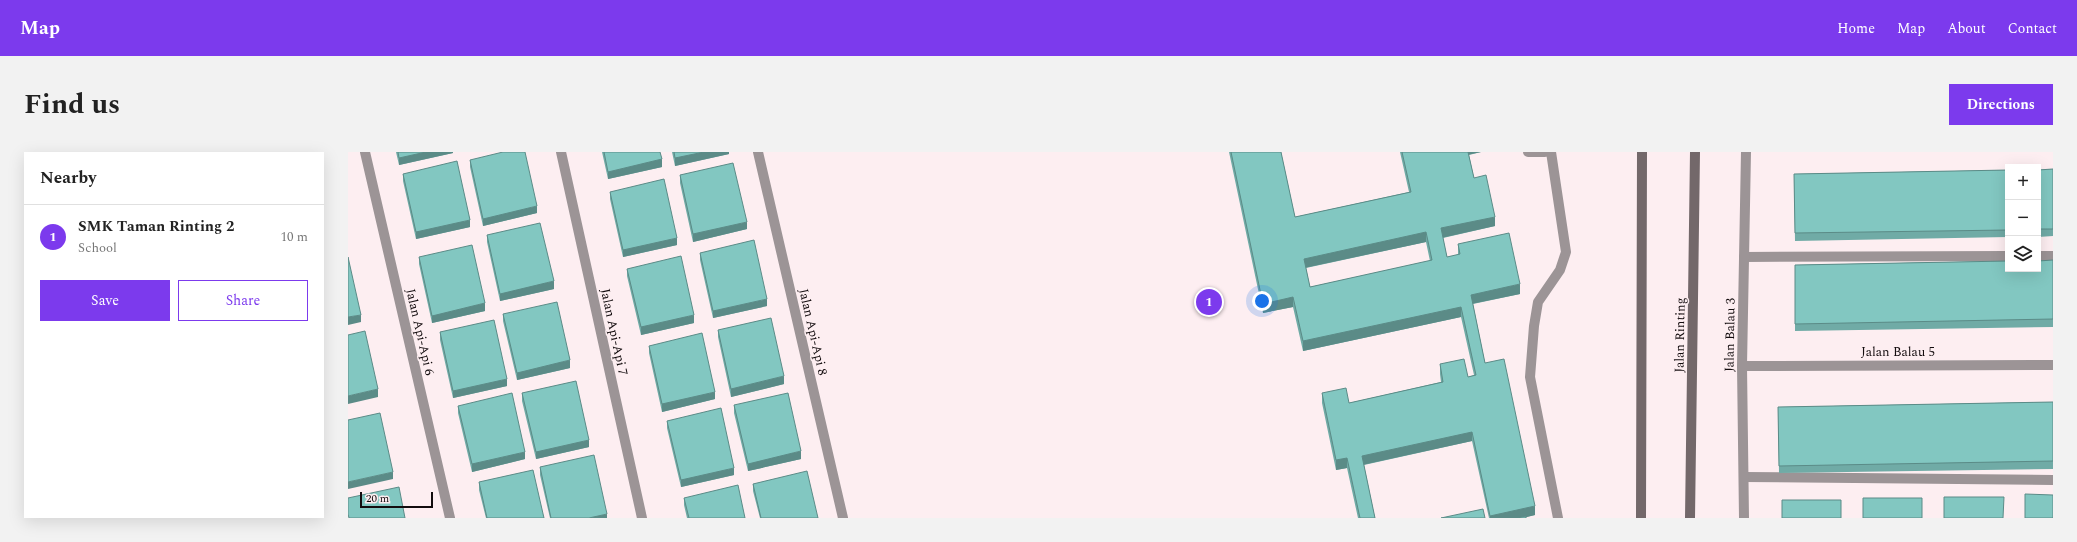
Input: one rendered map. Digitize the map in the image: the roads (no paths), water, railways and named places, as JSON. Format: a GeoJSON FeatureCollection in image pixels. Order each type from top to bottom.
{"type":"FeatureCollection","features":[{"type":"Feature","properties":{"kind":"main road"},"geometry":{"type":"LineString","coordinates":[[1641,518],[1642,152]]}},
{"type":"Feature","properties":{"kind":"main road","name":"Jalan Rinting"},"geometry":{"type":"LineString","coordinates":[[1690,518],[1695,152]]}},
{"type":"Feature","properties":{"kind":"street","name":"Jalan Api-Api 6"},"geometry":{"type":"LineString","coordinates":[[365,152],[450,518]]}},
{"type":"Feature","properties":{"kind":"street","name":"Jalan Api-Api 7"},"geometry":{"type":"LineString","coordinates":[[561,152],[642,518]]}},
{"type":"Feature","properties":{"kind":"street","name":"Jalan Api-Api 8"},"geometry":{"type":"LineString","coordinates":[[758,152],[843,518]]}},
{"type":"Feature","properties":{"kind":"street"},"geometry":{"type":"LineString","coordinates":[[1528,152],[1545,152]]}},
{"type":"Feature","properties":{"kind":"street"},"geometry":{"type":"LineString","coordinates":[[1551,152],[1566,252],[1560,270],[1538,302],[1534,326],[1530,378],[1558,518]]}},
{"type":"Feature","properties":{"kind":"street","name":"Jalan Balau 3"},"geometry":{"type":"LineString","coordinates":[[1744,518],[1742,366],[1746,152]]}},
{"type":"Feature","properties":{"kind":"street"},"geometry":{"type":"LineString","coordinates":[[1744,257],[2005,256]]}},
{"type":"Feature","properties":{"kind":"street"},"geometry":{"type":"LineString","coordinates":[[2041,256],[2053,256]]}},
{"type":"Feature","properties":{"kind":"street","name":"Jalan Balau 5"},"geometry":{"type":"LineString","coordinates":[[1742,366],[2053,364]]}},
{"type":"Feature","properties":{"kind":"street"},"geometry":{"type":"LineString","coordinates":[[1744,477],[2053,480]]}},
{"type":"Feature","properties":{"kind":"place","name":"SMK Taman Rinting 2"},"geometry":{"type":"Point","coordinates":[1209,302]}}]}
